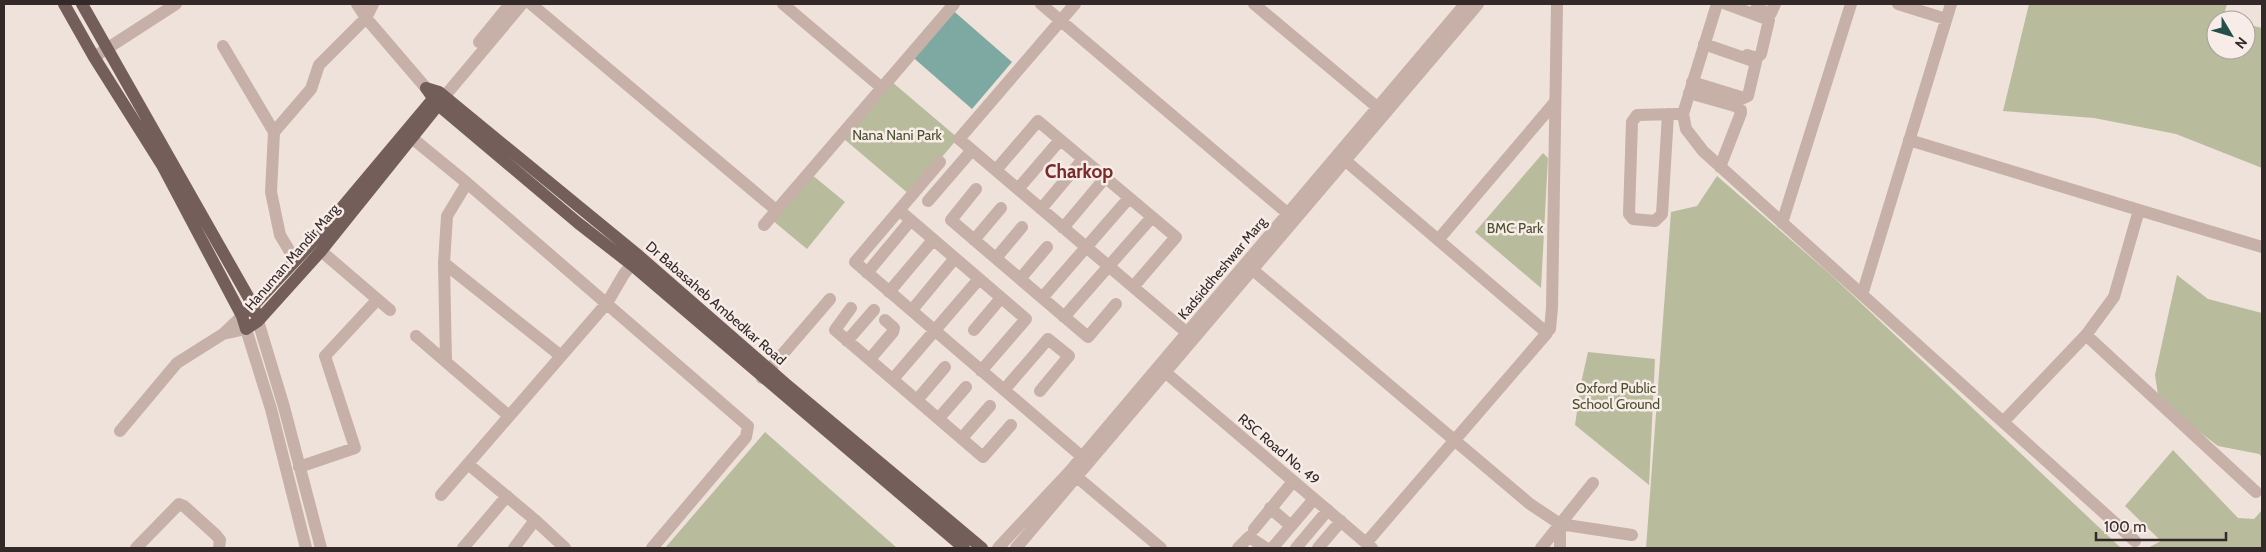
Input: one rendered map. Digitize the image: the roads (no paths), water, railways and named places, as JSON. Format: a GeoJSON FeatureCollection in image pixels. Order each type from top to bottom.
{"type":"FeatureCollection","features":[{"type":"Feature","properties":{"kind":"main road"},"geometry":{"type":"LineString","coordinates":[[64,4],[94,57],[162,165],[242,316],[246,329]]}},
{"type":"Feature","properties":{"kind":"main road"},"geometry":{"type":"LineString","coordinates":[[82,4],[254,307],[258,321]]}},
{"type":"Feature","properties":{"kind":"main road","name":"Hanuman Mandir Marg"},"geometry":{"type":"LineString","coordinates":[[242,316],[321,251],[412,138],[436,96]]}},
{"type":"Feature","properties":{"kind":"main road","name":"Hanuman Mandir Marg"},"geometry":{"type":"LineString","coordinates":[[246,329],[258,321],[295,260],[436,96]]}},
{"type":"Feature","properties":{"kind":"main road","name":"Dr Babasaheb Ambedkar Road"},"geometry":{"type":"LineString","coordinates":[[436,96],[635,260],[946,526],[982,548]]}},
{"type":"Feature","properties":{"kind":"main road","name":"Dr Babasaheb Ambedkar Road"},"geometry":{"type":"LineString","coordinates":[[946,526],[964,548]]}},
{"type":"Feature","properties":{"kind":"street"},"geometry":{"type":"LineString","coordinates":[[94,57],[176,4]]}},
{"type":"Feature","properties":{"kind":"street","name":"Dr Babasaheb Ambedkar Road"},"geometry":{"type":"LineString","coordinates":[[357,4],[366,18],[436,96]]}},
{"type":"Feature","properties":{"kind":"street"},"geometry":{"type":"LineString","coordinates":[[274,132],[310,89],[319,65],[366,18],[373,4]]}},
{"type":"Feature","properties":{"kind":"street"},"geometry":{"type":"LineString","coordinates":[[436,96],[510,4]]}},
{"type":"Feature","properties":{"kind":"street","name":"Hanuman Mandir Marg"},"geometry":{"type":"LineString","coordinates":[[436,96],[522,4]]}},
{"type":"Feature","properties":{"kind":"street"},"geometry":{"type":"LineString","coordinates":[[531,4],[776,210]]}},
{"type":"Feature","properties":{"kind":"street"},"geometry":{"type":"LineString","coordinates":[[783,4],[882,88]]}},
{"type":"Feature","properties":{"kind":"street"},"geometry":{"type":"LineString","coordinates":[[764,225],[954,4]]}},
{"type":"Feature","properties":{"kind":"street"},"geometry":{"type":"LineString","coordinates":[[1042,4],[1292,216]]}},
{"type":"Feature","properties":{"kind":"street"},"geometry":{"type":"LineString","coordinates":[[1075,4],[959,140],[1190,336]]}},
{"type":"Feature","properties":{"kind":"street"},"geometry":{"type":"LineString","coordinates":[[1254,4],[1381,110]]}},
{"type":"Feature","properties":{"kind":"street","name":"Kadsiddheshwar Marg"},"geometry":{"type":"LineString","coordinates":[[1016,548],[1073,474],[1341,158],[1465,4]]}},
{"type":"Feature","properties":{"kind":"street","name":"Kadsiddheshwar Marg"},"geometry":{"type":"LineString","coordinates":[[1381,110],[1478,4]]}},
{"type":"Feature","properties":{"kind":"street"},"geometry":{"type":"LineString","coordinates":[[1550,329],[1557,4]]}},
{"type":"Feature","properties":{"kind":"street"},"geometry":{"type":"LineString","coordinates":[[1742,4],[1769,13],[1772,11],[1774,4]]}},
{"type":"Feature","properties":{"kind":"street"},"geometry":{"type":"LineString","coordinates":[[1782,223],[1851,4]]}},
{"type":"Feature","properties":{"kind":"street"},"geometry":{"type":"LineString","coordinates":[[1898,4],[1946,18]]}},
{"type":"Feature","properties":{"kind":"street"},"geometry":{"type":"LineString","coordinates":[[1862,295],[1951,4]]}},
{"type":"Feature","properties":{"kind":"street"},"geometry":{"type":"LineString","coordinates":[[1705,42],[1754,58],[1761,54],[1769,20],[1716,5],[1682,114],[1686,129],[1703,151],[2135,541]]}},
{"type":"Feature","properties":{"kind":"street"},"geometry":{"type":"LineString","coordinates":[[1691,88],[1744,98],[1748,96],[1756,62],[1705,42]]}},
{"type":"Feature","properties":{"kind":"street"},"geometry":{"type":"LineString","coordinates":[[223,46],[274,132],[271,192],[280,235],[295,260]]}},
{"type":"Feature","properties":{"kind":"street"},"geometry":{"type":"LineString","coordinates":[[1691,88],[1741,110],[1720,167]]}},
{"type":"Feature","properties":{"kind":"street"},"geometry":{"type":"LineString","coordinates":[[1438,240],[1555,102]]}},
{"type":"Feature","properties":{"kind":"street"},"geometry":{"type":"LineString","coordinates":[[1668,114],[1662,214],[1655,221],[1633,219],[1629,214],[1632,122],[1637,115],[1668,114],[1682,114]]}},
{"type":"Feature","properties":{"kind":"street"},"geometry":{"type":"LineString","coordinates":[[996,170],[1038,121],[1152,217],[1176,238],[1133,287]]}},
{"type":"Feature","properties":{"kind":"street"},"geometry":{"type":"LineString","coordinates":[[412,138],[607,303],[743,422],[749,430],[746,438],[652,548]]}},
{"type":"Feature","properties":{"kind":"street"},"geometry":{"type":"LineString","coordinates":[[1018,189],[1060,140]]}},
{"type":"Feature","properties":{"kind":"street"},"geometry":{"type":"LineString","coordinates":[[1909,140],[2262,247]]}},
{"type":"Feature","properties":{"kind":"street"},"geometry":{"type":"LineString","coordinates":[[928,201],[972,150]]}},
{"type":"Feature","properties":{"kind":"street"},"geometry":{"type":"LineString","coordinates":[[1341,158],[1547,333],[1366,543],[1351,548]]}},
{"type":"Feature","properties":{"kind":"street"},"geometry":{"type":"LineString","coordinates":[[1041,208],[1083,159]]}},
{"type":"Feature","properties":{"kind":"street"},"geometry":{"type":"LineString","coordinates":[[940,162],[855,262],[1085,460]]}},
{"type":"Feature","properties":{"kind":"street"},"geometry":{"type":"LineString","coordinates":[[1063,228],[1106,178]]}},
{"type":"Feature","properties":{"kind":"street"},"geometry":{"type":"LineString","coordinates":[[446,362],[444,263],[448,216],[467,183]]}},
{"type":"Feature","properties":{"kind":"street"},"geometry":{"type":"LineString","coordinates":[[976,189],[950,220],[1088,337],[1116,304]]}},
{"type":"Feature","properties":{"kind":"street"},"geometry":{"type":"LineString","coordinates":[[1042,298],[1129,198]]}},
{"type":"Feature","properties":{"kind":"street"},"geometry":{"type":"LineString","coordinates":[[974,240],[1001,208]]}},
{"type":"Feature","properties":{"kind":"street"},"geometry":{"type":"LineString","coordinates":[[899,210],[1026,319],[981,371]]}},
{"type":"Feature","properties":{"kind":"street"},"geometry":{"type":"LineString","coordinates":[[2003,422],[2086,336],[2114,297],[2139,210]]}},
{"type":"Feature","properties":{"kind":"street"},"geometry":{"type":"LineString","coordinates":[[1064,317],[1152,217]]}},
{"type":"Feature","properties":{"kind":"street"},"geometry":{"type":"LineString","coordinates":[[867,273],[911,220]]}},
{"type":"Feature","properties":{"kind":"street"},"geometry":{"type":"LineString","coordinates":[[996,258],[1022,227]]}},
{"type":"Feature","properties":{"kind":"street"},"geometry":{"type":"LineString","coordinates":[[889,292],[933,240]]}},
{"type":"Feature","properties":{"kind":"street"},"geometry":{"type":"LineString","coordinates":[[1020,279],[1047,247]]}},
{"type":"Feature","properties":{"kind":"street"},"geometry":{"type":"LineString","coordinates":[[321,251],[390,310]]}},
{"type":"Feature","properties":{"kind":"street"},"geometry":{"type":"LineString","coordinates":[[912,310],[955,258]]}},
{"type":"Feature","properties":{"kind":"street"},"geometry":{"type":"LineString","coordinates":[[441,495],[607,303],[635,260]]}},
{"type":"Feature","properties":{"kind":"street"},"geometry":{"type":"LineString","coordinates":[[444,263],[561,356]]}},
{"type":"Feature","properties":{"kind":"street"},"geometry":{"type":"LineString","coordinates":[[1249,267],[1530,504],[1560,524],[1632,535]]}},
{"type":"Feature","properties":{"kind":"street"},"geometry":{"type":"LineString","coordinates":[[893,379],[978,279]]}},
{"type":"Feature","properties":{"kind":"street"},"geometry":{"type":"LineString","coordinates":[[974,330],[1001,298]]}},
{"type":"Feature","properties":{"kind":"street"},"geometry":{"type":"LineString","coordinates":[[766,374],[830,299]]}},
{"type":"Feature","properties":{"kind":"street"},"geometry":{"type":"LineString","coordinates":[[300,467],[355,448],[325,356],[377,300]]}},
{"type":"Feature","properties":{"kind":"street"},"geometry":{"type":"LineString","coordinates":[[851,308],[834,329],[983,457],[1011,425]]}},
{"type":"Feature","properties":{"kind":"street"},"geometry":{"type":"LineString","coordinates":[[847,341],[874,310]]}},
{"type":"Feature","properties":{"kind":"street","name":"Hanuman Mandir Marg"},"geometry":{"type":"LineString","coordinates":[[223,334],[242,316]]}},
{"type":"Feature","properties":{"kind":"street"},"geometry":{"type":"LineString","coordinates":[[870,359],[893,332],[894,328],[885,320]]}},
{"type":"Feature","properties":{"kind":"street"},"geometry":{"type":"LineString","coordinates":[[258,321],[284,407],[320,548]]}},
{"type":"Feature","properties":{"kind":"street"},"geometry":{"type":"LineString","coordinates":[[246,329],[271,409],[306,548]]}},
{"type":"Feature","properties":{"kind":"street","name":"Hanuman Mandir Marg"},"geometry":{"type":"LineString","coordinates":[[223,334],[246,329]]}},
{"type":"Feature","properties":{"kind":"street"},"geometry":{"type":"LineString","coordinates":[[120,431],[177,363],[223,334]]}},
{"type":"Feature","properties":{"kind":"street"},"geometry":{"type":"LineString","coordinates":[[416,336],[509,416]]}},
{"type":"Feature","properties":{"kind":"street","name":"Kadsiddheshwar Marg"},"geometry":{"type":"LineString","coordinates":[[1085,460],[1165,372],[1190,336]]}},
{"type":"Feature","properties":{"kind":"street"},"geometry":{"type":"LineString","coordinates":[[2086,336],[2256,492]]}},
{"type":"Feature","properties":{"kind":"street"},"geometry":{"type":"LineString","coordinates":[[1004,390],[1048,339],[1069,356],[1040,391]]}},
{"type":"Feature","properties":{"kind":"street"},"geometry":{"type":"LineString","coordinates":[[917,400],[945,367]]}},
{"type":"Feature","properties":{"kind":"street","name":"RSC Road No. 49"},"geometry":{"type":"LineString","coordinates":[[1165,372],[1366,543]]}},
{"type":"Feature","properties":{"kind":"street"},"geometry":{"type":"LineString","coordinates":[[939,418],[966,387]]}},
{"type":"Feature","properties":{"kind":"street"},"geometry":{"type":"LineString","coordinates":[[962,438],[990,406]]}},
{"type":"Feature","properties":{"kind":"street"},"geometry":{"type":"LineString","coordinates":[[468,464],[566,548]]}},
{"type":"Feature","properties":{"kind":"street"},"geometry":{"type":"LineString","coordinates":[[1073,474],[1161,548]]}},
{"type":"Feature","properties":{"kind":"street","name":"Kadsiddheshwar Marg"},"geometry":{"type":"LineString","coordinates":[[998,548],[1073,474]]}},
{"type":"Feature","properties":{"kind":"street"},"geometry":{"type":"LineString","coordinates":[[1541,548],[1593,483]]}},
{"type":"Feature","properties":{"kind":"street"},"geometry":{"type":"LineString","coordinates":[[1254,528],[1291,484]]}},
{"type":"Feature","properties":{"kind":"street"},"geometry":{"type":"LineString","coordinates":[[463,548],[507,496]]}},
{"type":"Feature","properties":{"kind":"street"},"geometry":{"type":"LineString","coordinates":[[1238,548],[1249,537],[1270,547],[1314,499]]}},
{"type":"Feature","properties":{"kind":"street"},"geometry":{"type":"LineString","coordinates":[[136,548],[179,504],[184,506],[216,535],[220,540],[219,548]]}},
{"type":"Feature","properties":{"kind":"street"},"geometry":{"type":"LineString","coordinates":[[1270,508],[1290,526]]}},
{"type":"Feature","properties":{"kind":"street"},"geometry":{"type":"LineString","coordinates":[[1296,548],[1328,510]]}},
{"type":"Feature","properties":{"kind":"street"},"geometry":{"type":"LineString","coordinates":[[514,548],[535,520]]}},
{"type":"Feature","properties":{"kind":"street"},"geometry":{"type":"LineString","coordinates":[[1319,548],[1341,521]]}},
{"type":"Feature","properties":{"kind":"street"},"geometry":{"type":"LineString","coordinates":[[1560,524],[1560,548]]}},
{"type":"Feature","properties":{"kind":"water"},"geometry":{"type":"Polygon","coordinates":[[[949,7],[1012,62],[972,109],[908,53],[949,7]]]}},
{"type":"Feature","properties":{"kind":"district","name":"Charkop"},"geometry":{"type":"Point","coordinates":[1079,171]}},
{"type":"Feature","properties":{"kind":"park label","name":"Nana Nani Park"},"geometry":{"type":"Point","coordinates":[897,135]}},
{"type":"Feature","properties":{"kind":"park label","name":"BMC Park"},"geometry":{"type":"Point","coordinates":[1515,228]}},
{"type":"Feature","properties":{"kind":"park label","name":"Oxford Public School Ground"},"geometry":{"type":"Point","coordinates":[1616,396]}}]}
